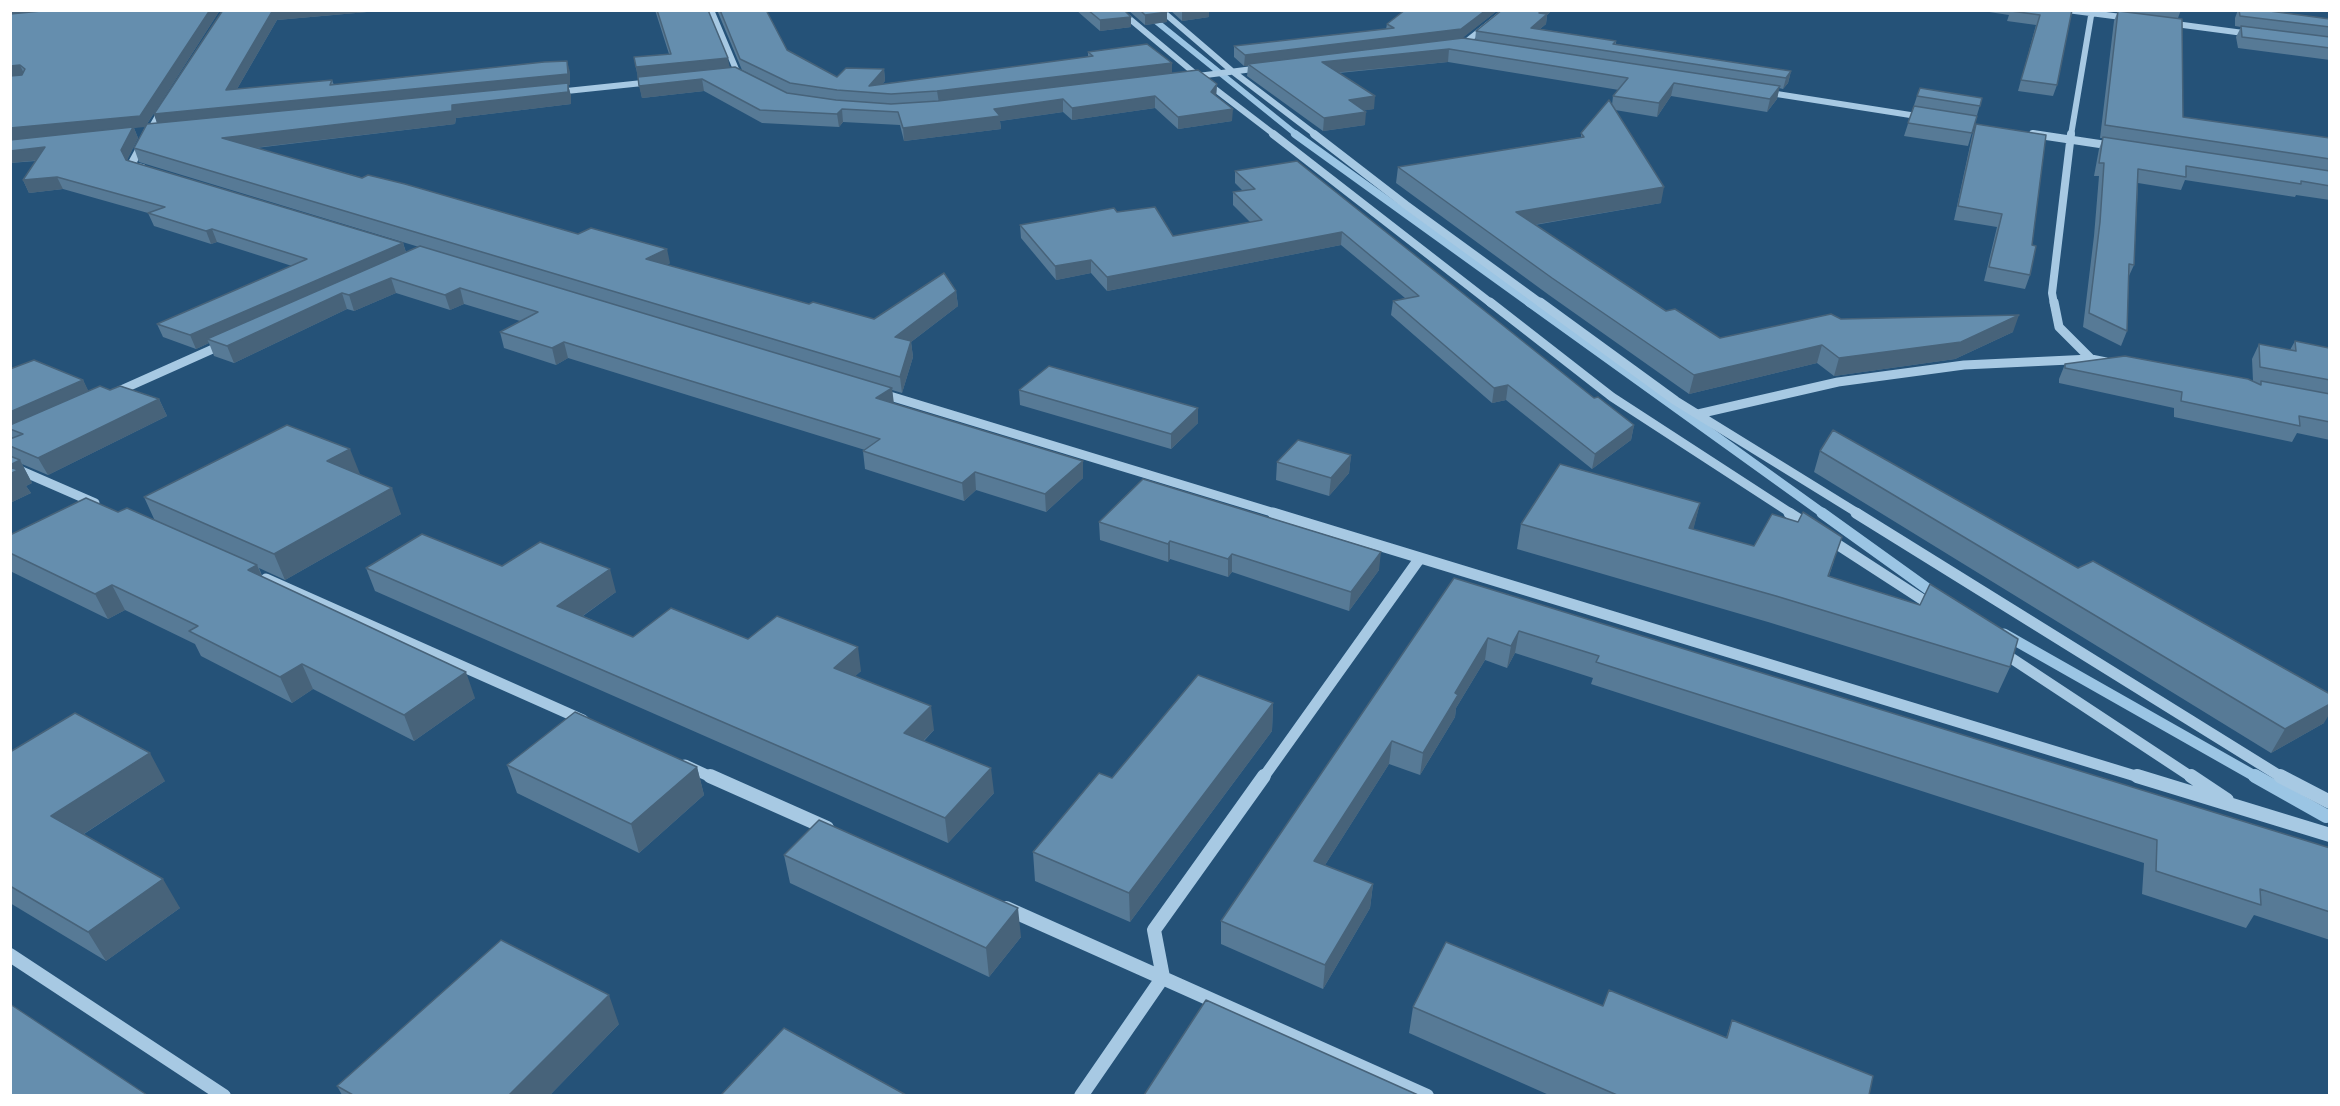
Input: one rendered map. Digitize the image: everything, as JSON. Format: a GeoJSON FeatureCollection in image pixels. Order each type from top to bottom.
{"type":"FeatureCollection","features":[{"type":"Feature","properties":{"kind":"street"},"geometry":{"type":"LineString","coordinates":[[711,10],[738,74]]}},
{"type":"Feature","properties":{"kind":"street"},"geometry":{"type":"LineString","coordinates":[[1119,10],[1612,397],[1938,610]]}},
{"type":"Feature","properties":{"kind":"street"},"geometry":{"type":"LineString","coordinates":[[1161,10],[1230,72],[1631,370],[2285,779],[2330,802]]}},
{"type":"Feature","properties":{"kind":"street"},"geometry":{"type":"LineString","coordinates":[[1462,45],[1506,10]]}},
{"type":"Feature","properties":{"kind":"street"},"geometry":{"type":"LineString","coordinates":[[2067,10],[2139,20]]}},
{"type":"Feature","properties":{"kind":"street"},"geometry":{"type":"LineString","coordinates":[[2091,359],[2059,327],[2052,293],[2070,140],[2092,12]]}},
{"type":"Feature","properties":{"kind":"street"},"geometry":{"type":"LineString","coordinates":[[2163,23],[2258,35]]}},
{"type":"Feature","properties":{"kind":"street"},"geometry":{"type":"LineString","coordinates":[[1451,46],[1474,46]]}},
{"type":"Feature","properties":{"kind":"street"},"geometry":{"type":"LineString","coordinates":[[1187,77],[1266,67]]}},
{"type":"Feature","properties":{"kind":"street"},"geometry":{"type":"LineString","coordinates":[[726,75],[738,74],[756,84]]}},
{"type":"Feature","properties":{"kind":"street"},"geometry":{"type":"LineString","coordinates":[[549,93],[655,82]]}},
{"type":"Feature","properties":{"kind":"street"},"geometry":{"type":"LineString","coordinates":[[1755,90],[1930,118]]}},
{"type":"Feature","properties":{"kind":"street"},"geometry":{"type":"LineString","coordinates":[[156,173],[133,166],[132,163],[165,104]]}},
{"type":"Feature","properties":{"kind":"street"},"geometry":{"type":"LineString","coordinates":[[136,134],[159,131]]}},
{"type":"Feature","properties":{"kind":"street"},"geometry":{"type":"LineString","coordinates":[[2023,132],[2117,147]]}},
{"type":"Feature","properties":{"kind":"street"},"geometry":{"type":"LineString","coordinates":[[98,400],[228,342]]}},
{"type":"Feature","properties":{"kind":"street"},"geometry":{"type":"LineString","coordinates":[[1698,414],[1773,395],[1838,382],[1964,365],[2091,359],[2114,364]]}},
{"type":"Feature","properties":{"kind":"street"},"geometry":{"type":"LineString","coordinates":[[871,390],[2330,835]]}},
{"type":"Feature","properties":{"kind":"street"},"geometry":{"type":"LineString","coordinates":[[10,466],[108,509]]}},
{"type":"Feature","properties":{"kind":"street"},"geometry":{"type":"LineString","coordinates":[[1081,1095],[1163,977],[1154,930],[1420,558]]}},
{"type":"Feature","properties":{"kind":"street"},"geometry":{"type":"LineString","coordinates":[[250,572],[598,726]]}},
{"type":"Feature","properties":{"kind":"street"},"geometry":{"type":"LineString","coordinates":[[1988,643],[2239,807]]}},
{"type":"Feature","properties":{"kind":"street"},"geometry":{"type":"LineString","coordinates":[[674,760],[837,833]]}},
{"type":"Feature","properties":{"kind":"street"},"geometry":{"type":"LineString","coordinates":[[989,900],[1427,1095]]}},
{"type":"Feature","properties":{"kind":"street"},"geometry":{"type":"LineString","coordinates":[[10,955],[224,1095]]}},
{"type":"Feature","properties":{"kind":"building"},"geometry":{"type":"Polygon","coordinates":[[[52,10],[210,10],[140,116],[10,128],[10,76],[22,75],[25,69],[20,65],[10,66],[10,14],[52,10]]]}},
{"type":"Feature","properties":{"kind":"building"},"geometry":{"type":"Polygon","coordinates":[[[223,10],[273,10],[226,90],[332,80],[330,85],[544,62],[567,61],[568,74],[154,114],[223,10]]]}},
{"type":"Feature","properties":{"kind":"building"},"geometry":{"type":"Polygon","coordinates":[[[657,10],[708,10],[728,58],[636,67],[634,57],[671,54],[657,10]]]}},
{"type":"Feature","properties":{"kind":"building"},"geometry":{"type":"Polygon","coordinates":[[[720,10],[766,10],[787,50],[837,77],[846,68],[884,69],[869,86],[1093,56],[1088,52],[1147,44],[1172,63],[937,91],[891,94],[837,90],[790,83],[740,59],[720,10]]]}},
{"type":"Feature","properties":{"kind":"building"},"geometry":{"type":"Polygon","coordinates":[[[1088,10],[1124,10],[1131,17],[1100,20],[1088,10]]]}},
{"type":"Feature","properties":{"kind":"building"},"geometry":{"type":"Polygon","coordinates":[[[1140,10],[1166,10],[1167,12],[1145,15],[1140,10]]]}},
{"type":"Feature","properties":{"kind":"building"},"geometry":{"type":"Polygon","coordinates":[[[1405,10],[1486,10],[1461,29],[1245,55],[1234,46],[1394,28],[1387,24],[1405,10]]]}},
{"type":"Feature","properties":{"kind":"building"},"geometry":{"type":"Polygon","coordinates":[[[1502,10],[1541,10],[1539,13],[1547,14],[1531,28],[1616,41],[1613,44],[1791,71],[1786,78],[1476,31],[1502,10]]]}},
{"type":"Feature","properties":{"kind":"building"},"geometry":{"type":"Polygon","coordinates":[[[2011,10],[2072,10],[2057,85],[2021,80],[2040,15],[2011,10]]]}},
{"type":"Feature","properties":{"kind":"building"},"geometry":{"type":"Polygon","coordinates":[[[2239,10],[2262,10],[2330,19],[2330,27],[2240,16],[2239,10]]]}},
{"type":"Feature","properties":{"kind":"building"},"geometry":{"type":"Polygon","coordinates":[[[2118,11],[2182,19],[2183,117],[2330,138],[2330,159],[2105,125],[2118,11]]]}},
{"type":"Feature","properties":{"kind":"building"},"geometry":{"type":"Polygon","coordinates":[[[2241,26],[2330,37],[2330,48],[2242,37],[2241,26]]]}},
{"type":"Feature","properties":{"kind":"building"},"geometry":{"type":"Polygon","coordinates":[[[1463,38],[1780,86],[1770,99],[1674,83],[1659,103],[1613,96],[1628,78],[1449,49],[1322,62],[1375,96],[1349,100],[1366,112],[1324,118],[1248,64],[1463,38]]]}},
{"type":"Feature","properties":{"kind":"building"},"geometry":{"type":"Polygon","coordinates":[[[735,67],[787,93],[836,100],[891,104],[938,101],[1198,70],[1217,84],[1211,92],[1233,109],[1178,117],[1155,96],[1072,108],[1063,99],[994,109],[1000,116],[903,128],[898,112],[842,109],[837,114],[760,110],[702,79],[639,86],[638,77],[735,67]]]}},
{"type":"Feature","properties":{"kind":"building"},"geometry":{"type":"Polygon","coordinates":[[[568,83],[568,92],[452,105],[452,111],[222,138],[362,178],[368,175],[405,184],[578,234],[591,228],[667,249],[646,259],[809,304],[813,302],[874,319],[944,273],[956,291],[895,337],[911,341],[900,377],[134,148],[147,124],[568,83]]]}},
{"type":"Feature","properties":{"kind":"building"},"geometry":{"type":"Polygon","coordinates":[[[1920,88],[1982,98],[1980,106],[1917,96],[1920,88]]]}},
{"type":"Feature","properties":{"kind":"building"},"geometry":{"type":"Polygon","coordinates":[[[1609,100],[1664,187],[1516,212],[1666,311],[1675,309],[1720,338],[1831,314],[1841,319],[2019,315],[1961,342],[1839,358],[1822,345],[1694,375],[1552,278],[1398,167],[1584,137],[1581,133],[1609,100]]]}},
{"type":"Feature","properties":{"kind":"building"},"geometry":{"type":"Polygon","coordinates":[[[1914,106],[1977,116],[1972,133],[1908,123],[1914,106]]]}},
{"type":"Feature","properties":{"kind":"building"},"geometry":{"type":"Polygon","coordinates":[[[1976,124],[2046,135],[2032,245],[2036,246],[2030,275],[1989,267],[2002,214],[1958,206],[1976,124]]]}},
{"type":"Feature","properties":{"kind":"building"},"geometry":{"type":"Polygon","coordinates":[[[133,127],[121,150],[126,160],[403,243],[190,335],[157,324],[307,259],[212,229],[206,231],[148,213],[165,207],[57,177],[23,180],[45,147],[10,151],[10,140],[133,127]]]}},
{"type":"Feature","properties":{"kind":"building"},"geometry":{"type":"Polygon","coordinates":[[[2103,137],[2330,171],[2330,186],[2301,181],[2301,184],[2186,166],[2186,177],[2138,169],[2134,265],[2129,264],[2127,331],[2089,313],[2100,222],[2104,163],[2099,163],[2103,137]]]}},
{"type":"Feature","properties":{"kind":"building"},"geometry":{"type":"Polygon","coordinates":[[[1297,161],[1594,398],[1598,397],[1634,425],[1595,454],[1508,385],[1494,388],[1393,301],[1419,296],[1342,232],[1107,277],[1091,260],[1055,266],[1020,225],[1114,208],[1117,212],[1155,207],[1173,236],[1262,220],[1233,192],[1255,189],[1235,171],[1297,161]]]}},
{"type":"Feature","properties":{"kind":"building"},"geometry":{"type":"Polygon","coordinates":[[[420,246],[892,388],[876,398],[1083,461],[1045,494],[975,472],[962,483],[863,451],[880,439],[564,342],[552,348],[500,332],[538,312],[460,288],[445,295],[391,278],[349,295],[342,293],[227,346],[207,339],[420,246]]]}},
{"type":"Feature","properties":{"kind":"building"},"geometry":{"type":"Polygon","coordinates":[[[2295,341],[2329,348],[2330,380],[2260,367],[2259,344],[2296,351],[2295,341]]]}},
{"type":"Feature","properties":{"kind":"building"},"geometry":{"type":"Polygon","coordinates":[[[2125,356],[2248,379],[2261,385],[2261,381],[2330,394],[2330,422],[2299,416],[2300,426],[2181,401],[2182,392],[2065,368],[2065,364],[2125,356]]]}},
{"type":"Feature","properties":{"kind":"building"},"geometry":{"type":"Polygon","coordinates":[[[34,360],[83,380],[10,412],[10,369],[34,360]]]}},
{"type":"Feature","properties":{"kind":"building"},"geometry":{"type":"Polygon","coordinates":[[[1049,366],[1198,408],[1171,434],[1019,390],[1049,366]]]}},
{"type":"Feature","properties":{"kind":"building"},"geometry":{"type":"Polygon","coordinates":[[[100,386],[110,390],[120,386],[159,399],[38,458],[10,446],[10,439],[23,434],[10,429],[10,425],[100,386]]]}},
{"type":"Feature","properties":{"kind":"building"},"geometry":{"type":"Polygon","coordinates":[[[287,425],[350,449],[327,461],[392,488],[274,554],[144,497],[287,425]]]}},
{"type":"Feature","properties":{"kind":"building"},"geometry":{"type":"Polygon","coordinates":[[[1833,430],[2078,568],[2093,561],[2330,694],[2330,704],[2285,729],[1820,451],[1833,430]]]}},
{"type":"Feature","properties":{"kind":"building"},"geometry":{"type":"Polygon","coordinates":[[[1298,440],[1351,455],[1331,478],[1277,462],[1298,440]]]}},
{"type":"Feature","properties":{"kind":"building"},"geometry":{"type":"Polygon","coordinates":[[[10,456],[20,460],[10,465],[10,456]]]}},
{"type":"Feature","properties":{"kind":"building"},"geometry":{"type":"Polygon","coordinates":[[[1560,464],[1700,503],[1689,528],[1754,546],[1772,514],[1798,522],[1803,512],[1842,537],[1828,576],[1920,605],[1930,584],[2018,639],[2010,667],[1776,596],[1521,524],[1560,464]]]}},
{"type":"Feature","properties":{"kind":"building"},"geometry":{"type":"Polygon","coordinates":[[[10,467],[18,470],[10,474],[10,467]]]}},
{"type":"Feature","properties":{"kind":"building"},"geometry":{"type":"Polygon","coordinates":[[[1143,479],[1381,552],[1351,592],[1232,554],[1228,559],[1170,541],[1168,544],[1099,522],[1143,479]]]}},
{"type":"Feature","properties":{"kind":"building"},"geometry":{"type":"Polygon","coordinates":[[[86,498],[118,512],[127,508],[257,565],[248,570],[466,672],[404,715],[302,664],[280,677],[189,631],[198,626],[112,585],[95,594],[10,553],[10,535],[86,498]]]}},
{"type":"Feature","properties":{"kind":"building"},"geometry":{"type":"Polygon","coordinates":[[[422,534],[502,566],[540,542],[610,569],[557,606],[633,637],[671,608],[748,639],[777,616],[858,647],[834,668],[931,706],[904,733],[991,768],[945,818],[366,568],[422,534]]]}},
{"type":"Feature","properties":{"kind":"building"},"geometry":{"type":"Polygon","coordinates":[[[1454,578],[2330,848],[2330,912],[2260,889],[2261,905],[2156,871],[2157,840],[1596,662],[1599,656],[1519,631],[1511,646],[1488,638],[1455,693],[1458,695],[1423,753],[1392,741],[1314,861],[1373,884],[1325,965],[1221,921],[1454,578]]]}},
{"type":"Feature","properties":{"kind":"building"},"geometry":{"type":"Polygon","coordinates":[[[1198,675],[1273,703],[1129,893],[1033,852],[1099,773],[1112,778],[1198,675]]]}},
{"type":"Feature","properties":{"kind":"building"},"geometry":{"type":"Polygon","coordinates":[[[575,712],[697,767],[631,824],[507,765],[575,712]]]}},
{"type":"Feature","properties":{"kind":"building"},"geometry":{"type":"Polygon","coordinates":[[[75,713],[150,753],[51,816],[163,879],[88,932],[10,886],[10,752],[75,713]]]}},
{"type":"Feature","properties":{"kind":"building"},"geometry":{"type":"Polygon","coordinates":[[[819,820],[1018,908],[986,948],[784,855],[819,820]]]}},
{"type":"Feature","properties":{"kind":"building"},"geometry":{"type":"Polygon","coordinates":[[[501,940],[609,995],[509,1095],[353,1095],[337,1086],[501,940]]]}},
{"type":"Feature","properties":{"kind":"building"},"geometry":{"type":"Polygon","coordinates":[[[1446,942],[1603,1006],[1609,990],[1727,1038],[1732,1020],[1873,1076],[1869,1095],[1617,1095],[1413,1007],[1446,942]]]}},
{"type":"Feature","properties":{"kind":"building"},"geometry":{"type":"Polygon","coordinates":[[[1206,1000],[1418,1095],[1144,1095],[1206,1000]]]}},
{"type":"Feature","properties":{"kind":"building"},"geometry":{"type":"Polygon","coordinates":[[[10,1004],[147,1095],[10,1095],[10,1004]]]}},
{"type":"Feature","properties":{"kind":"building"},"geometry":{"type":"Polygon","coordinates":[[[784,1028],[906,1095],[721,1095],[784,1028]]]}},
{"type":"Feature","properties":{"kind":"waterway"},"geometry":{"type":"LineString","coordinates":[[1142,10],[1297,135]]}},
{"type":"Feature","properties":{"kind":"waterway"},"geometry":{"type":"LineString","coordinates":[[1295,134],[1531,304]]}},
{"type":"Feature","properties":{"kind":"waterway"},"geometry":{"type":"LineString","coordinates":[[1529,302],[1824,514]]}},
{"type":"Feature","properties":{"kind":"waterway"},"geometry":{"type":"LineString","coordinates":[[1822,513],[1939,597]]}},
{"type":"Feature","properties":{"kind":"waterway"},"geometry":{"type":"LineString","coordinates":[[2004,634],[2258,778]]}},
{"type":"Feature","properties":{"kind":"waterway"},"geometry":{"type":"LineString","coordinates":[[2255,776],[2326,816]]}}]}
